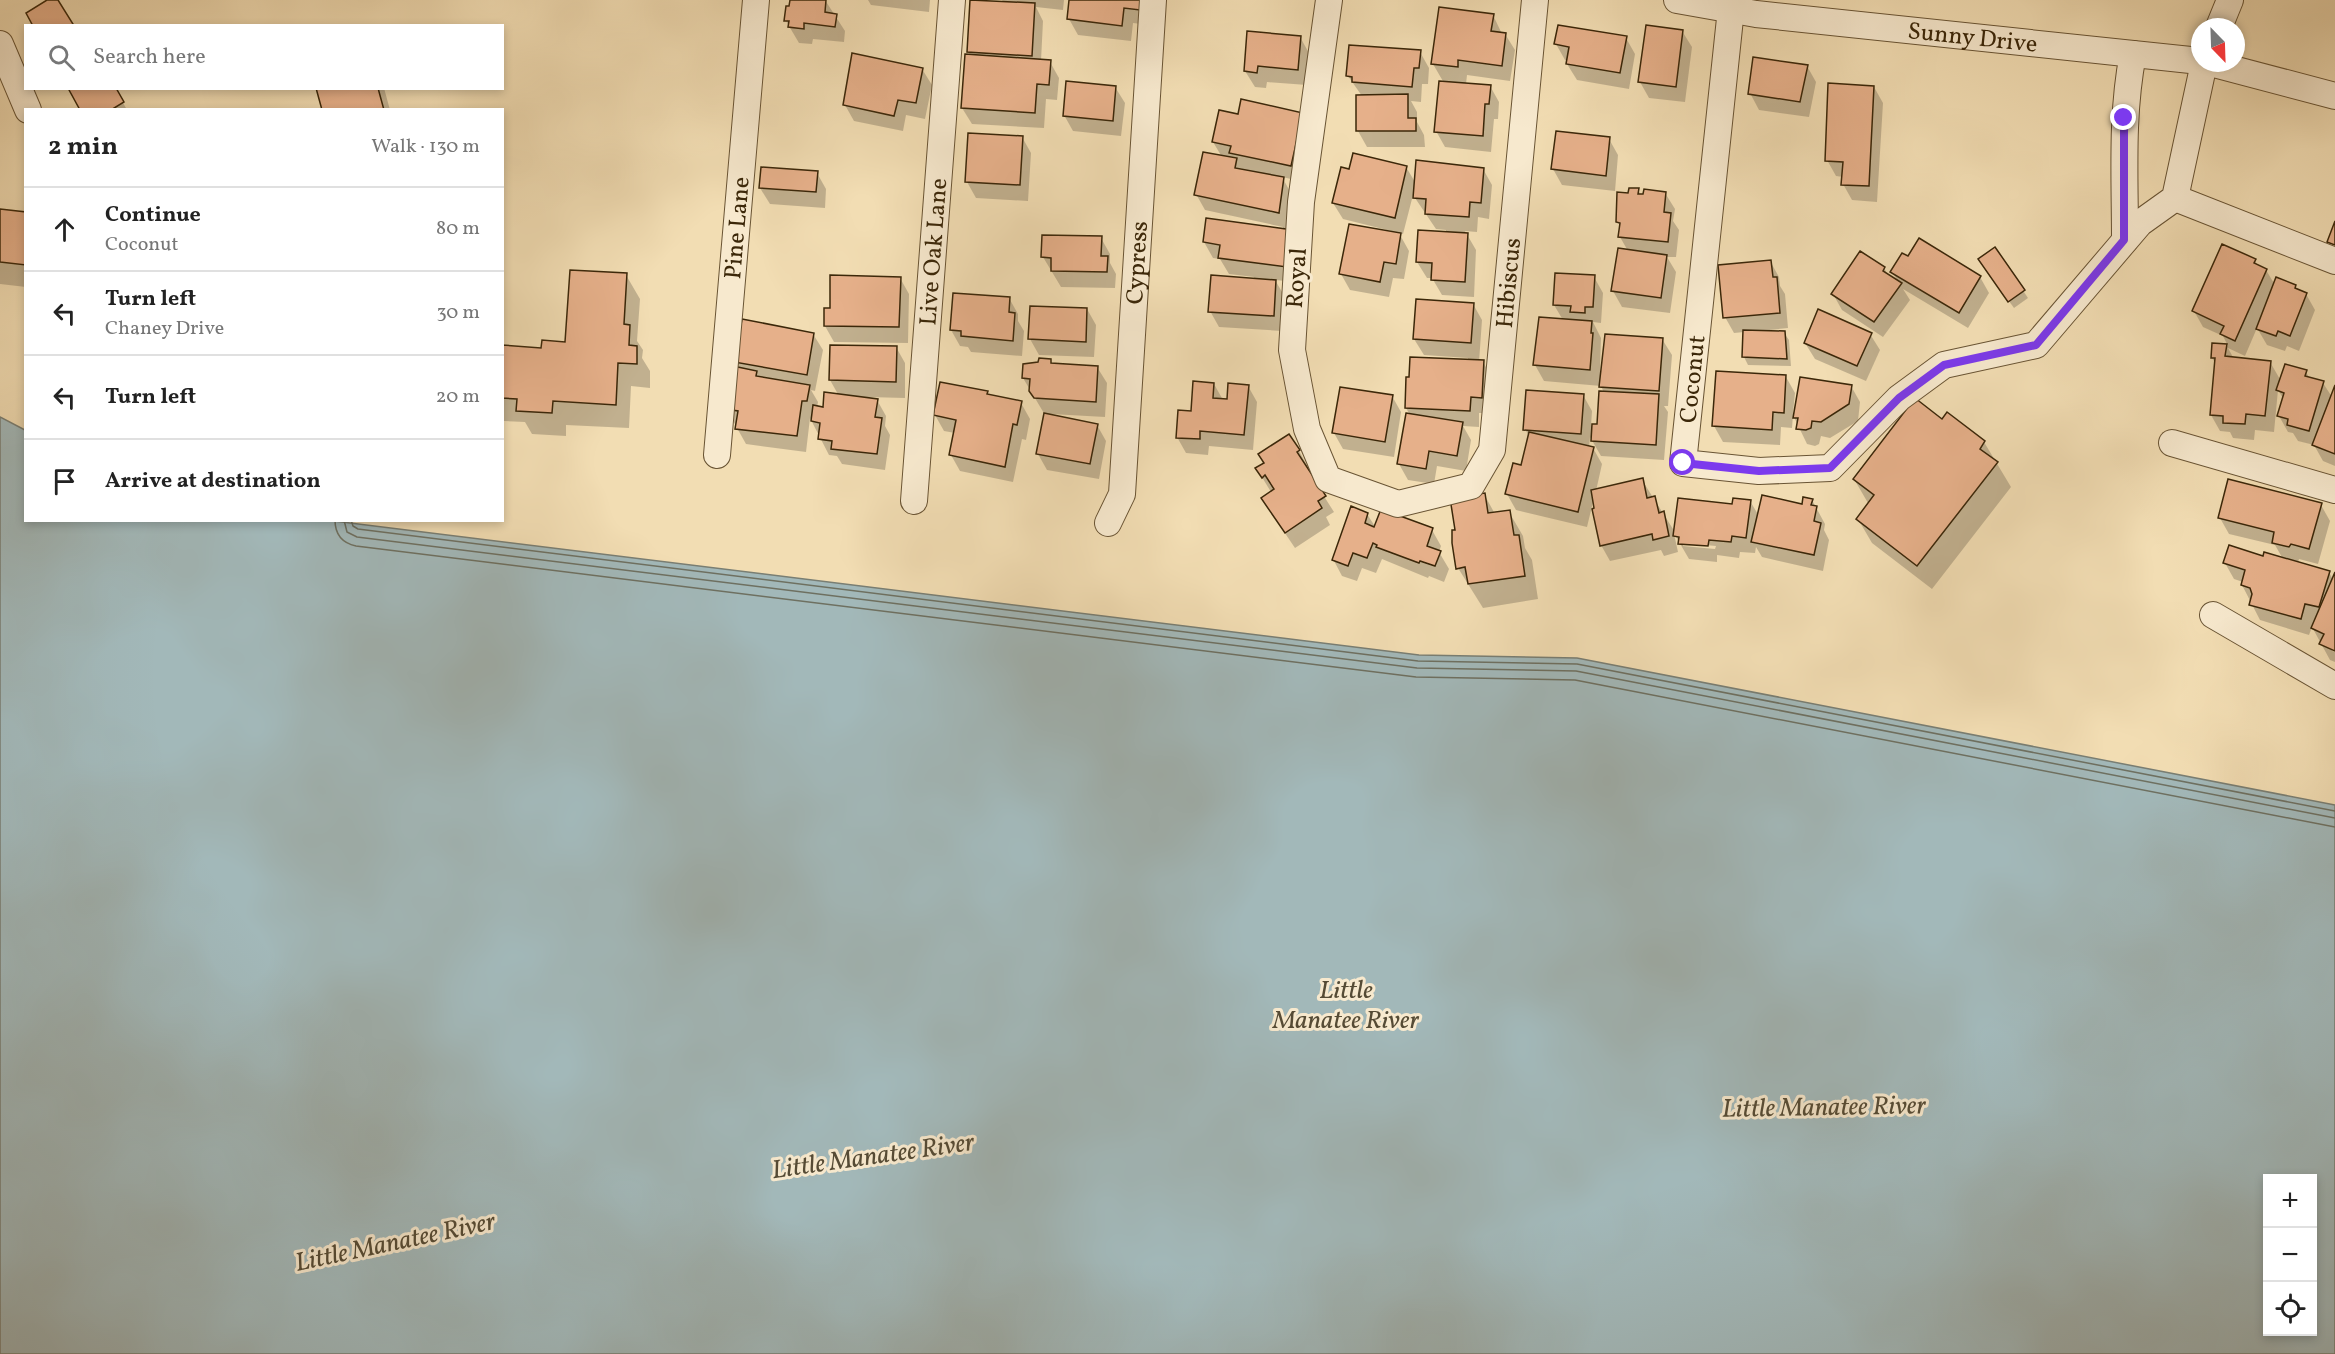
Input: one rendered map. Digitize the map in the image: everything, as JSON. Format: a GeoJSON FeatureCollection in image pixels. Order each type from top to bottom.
{"type":"FeatureCollection","features":[{"type":"Feature","properties":{"kind":"street","name":"Pine Lane"},"geometry":{"type":"LineString","coordinates":[[717,455],[756,0]]}},
{"type":"Feature","properties":{"kind":"street","name":"Live Oak Lane"},"geometry":{"type":"LineString","coordinates":[[914,501],[952,0]]}},
{"type":"Feature","properties":{"kind":"street","name":"Cypress"},"geometry":{"type":"LineString","coordinates":[[1108,523],[1122,494],[1153,0]]}},
{"type":"Feature","properties":{"kind":"street","name":"Royal"},"geometry":{"type":"LineString","coordinates":[[1329,0],[1301,202],[1292,350],[1307,429],[1328,479],[1398,504]]}},
{"type":"Feature","properties":{"kind":"street","name":"Hibiscus"},"geometry":{"type":"LineString","coordinates":[[1398,504],[1471,486],[1492,450],[1535,0]]}},
{"type":"Feature","properties":{"kind":"street","name":"Sunny Drive"},"geometry":{"type":"LineString","coordinates":[[1677,0],[1731,9],[1757,7],[2191,61]]}},
{"type":"Feature","properties":{"kind":"street"},"geometry":{"type":"LineString","coordinates":[[2223,18],[2230,0]]}},
{"type":"Feature","properties":{"kind":"street","name":"Coconut"},"geometry":{"type":"LineString","coordinates":[[1731,9],[1683,463],[1759,471],[1830,468],[1899,398],[1944,365],[2036,345],[2124,240]]}},
{"type":"Feature","properties":{"kind":"street"},"geometry":{"type":"LineString","coordinates":[[0,44],[27,108]]}},
{"type":"Feature","properties":{"kind":"street"},"geometry":{"type":"LineString","coordinates":[[2124,240],[2124,118],[2133,54]]}},
{"type":"Feature","properties":{"kind":"street"},"geometry":{"type":"LineString","coordinates":[[2124,240],[2140,223],[2175,198],[2200,72]]}},
{"type":"Feature","properties":{"kind":"street"},"geometry":{"type":"LineString","coordinates":[[2244,72],[2335,96]]}},
{"type":"Feature","properties":{"kind":"street"},"geometry":{"type":"LineString","coordinates":[[2175,198],[2335,261]]}},
{"type":"Feature","properties":{"kind":"street"},"geometry":{"type":"LineString","coordinates":[[2172,443],[2335,490]]}},
{"type":"Feature","properties":{"kind":"street"},"geometry":{"type":"LineString","coordinates":[[2212,615],[2335,686]]}},
{"type":"Feature","properties":{"kind":"water","name":"Little Manatee River"},"geometry":{"type":"Polygon","coordinates":[[[0,417],[24,429],[24,522],[342,522],[1419,655],[1577,658],[2335,805],[2335,1354],[0,1354],[0,417]]]}},
{"type":"Feature","properties":{"kind":"building"},"geometry":{"type":"Polygon","coordinates":[[[47,0],[58,0],[73,24],[32,24],[26,13],[47,0]]]}},
{"type":"Feature","properties":{"kind":"building"},"geometry":{"type":"Polygon","coordinates":[[[790,0],[826,0],[825,12],[837,14],[835,27],[804,23],[804,29],[788,27],[789,21],[784,21],[786,6],[789,6],[790,0]]]}},
{"type":"Feature","properties":{"kind":"building"},"geometry":{"type":"Polygon","coordinates":[[[970,0],[1035,3],[1032,56],[967,52],[970,0]]]}},
{"type":"Feature","properties":{"kind":"building"},"geometry":{"type":"Polygon","coordinates":[[[1069,0],[1142,0],[1140,10],[1124,8],[1122,26],[1067,19],[1069,0]]]}},
{"type":"Feature","properties":{"kind":"building"},"geometry":{"type":"Polygon","coordinates":[[[1439,7],[1494,14],[1491,31],[1506,33],[1502,66],[1458,60],[1458,67],[1431,64],[1439,7]]]}},
{"type":"Feature","properties":{"kind":"building"},"geometry":{"type":"Polygon","coordinates":[[[1558,25],[1627,36],[1620,73],[1566,64],[1569,47],[1554,44],[1558,25]]]}},
{"type":"Feature","properties":{"kind":"building"},"geometry":{"type":"Polygon","coordinates":[[[1646,25],[1683,30],[1676,87],[1638,82],[1646,25]]]}},
{"type":"Feature","properties":{"kind":"building"},"geometry":{"type":"Polygon","coordinates":[[[1247,31],[1301,36],[1298,70],[1258,66],[1257,73],[1244,71],[1247,31]]]}},
{"type":"Feature","properties":{"kind":"building"},"geometry":{"type":"Polygon","coordinates":[[[1349,45],[1421,50],[1419,68],[1414,68],[1412,87],[1352,82],[1352,77],[1346,76],[1349,45]]]}},
{"type":"Feature","properties":{"kind":"building"},"geometry":{"type":"Polygon","coordinates":[[[852,53],[923,68],[916,103],[898,100],[894,116],[843,105],[852,53]]]}},
{"type":"Feature","properties":{"kind":"building"},"geometry":{"type":"Polygon","coordinates":[[[965,54],[1051,60],[1049,85],[1037,84],[1035,113],[961,108],[965,54]]]}},
{"type":"Feature","properties":{"kind":"building"},"geometry":{"type":"Polygon","coordinates":[[[1753,57],[1808,65],[1800,102],[1748,94],[1753,57]]]}},
{"type":"Feature","properties":{"kind":"building"},"geometry":{"type":"Polygon","coordinates":[[[1066,81],[1116,86],[1113,121],[1063,116],[1066,81]]]}},
{"type":"Feature","properties":{"kind":"building"},"geometry":{"type":"Polygon","coordinates":[[[1439,81],[1491,85],[1489,104],[1485,104],[1483,136],[1434,132],[1439,81]]]}},
{"type":"Feature","properties":{"kind":"building"},"geometry":{"type":"Polygon","coordinates":[[[1828,83],[1874,86],[1869,186],[1841,185],[1843,162],[1825,161],[1828,83]]]}},
{"type":"Feature","properties":{"kind":"building"},"geometry":{"type":"Polygon","coordinates":[[[69,90],[117,90],[124,102],[114,108],[79,108],[69,90]]]}},
{"type":"Feature","properties":{"kind":"building"},"geometry":{"type":"Polygon","coordinates":[[[317,90],[379,90],[383,108],[321,108],[317,90]]]}},
{"type":"Feature","properties":{"kind":"building"},"geometry":{"type":"Polygon","coordinates":[[[1408,94],[1408,118],[1416,118],[1416,131],[1356,131],[1356,95],[1408,94]]]}},
{"type":"Feature","properties":{"kind":"building"},"geometry":{"type":"Polygon","coordinates":[[[1241,99],[1303,113],[1291,166],[1229,153],[1231,146],[1212,142],[1219,110],[1238,114],[1241,99]]]}},
{"type":"Feature","properties":{"kind":"building"},"geometry":{"type":"Polygon","coordinates":[[[1556,131],[1610,137],[1606,176],[1551,169],[1556,131]]]}},
{"type":"Feature","properties":{"kind":"building"},"geometry":{"type":"Polygon","coordinates":[[[968,133],[1023,136],[1020,185],[965,182],[968,133]]]}},
{"type":"Feature","properties":{"kind":"building"},"geometry":{"type":"Polygon","coordinates":[[[1203,152],[1237,158],[1235,168],[1284,177],[1279,213],[1194,195],[1203,152]]]}},
{"type":"Feature","properties":{"kind":"building"},"geometry":{"type":"Polygon","coordinates":[[[1353,153],[1407,166],[1395,218],[1332,203],[1341,167],[1349,169],[1353,153]]]}},
{"type":"Feature","properties":{"kind":"building"},"geometry":{"type":"Polygon","coordinates":[[[1416,160],[1484,168],[1481,203],[1470,202],[1469,217],[1425,214],[1426,199],[1413,198],[1416,160]]]}},
{"type":"Feature","properties":{"kind":"building"},"geometry":{"type":"Polygon","coordinates":[[[761,167],[818,171],[816,192],[759,188],[761,167]]]}},
{"type":"Feature","properties":{"kind":"building"},"geometry":{"type":"Polygon","coordinates":[[[1629,188],[1639,188],[1638,194],[1643,194],[1644,189],[1666,192],[1664,212],[1671,213],[1668,242],[1618,237],[1620,223],[1616,222],[1617,192],[1628,193],[1629,188]]]}},
{"type":"Feature","properties":{"kind":"building"},"geometry":{"type":"Polygon","coordinates":[[[0,209],[24,212],[24,265],[0,262],[0,209]]]}},
{"type":"Feature","properties":{"kind":"building"},"geometry":{"type":"Polygon","coordinates":[[[1206,218],[1293,230],[1287,267],[1218,258],[1220,245],[1203,242],[1206,218]]]}},
{"type":"Feature","properties":{"kind":"building"},"geometry":{"type":"Polygon","coordinates":[[[2335,221],[2335,245],[2327,242],[2335,221]]]}},
{"type":"Feature","properties":{"kind":"building"},"geometry":{"type":"Polygon","coordinates":[[[1349,224],[1401,233],[1396,264],[1384,262],[1380,282],[1339,274],[1349,224]]]}},
{"type":"Feature","properties":{"kind":"building"},"geometry":{"type":"Polygon","coordinates":[[[1418,230],[1468,233],[1465,282],[1431,280],[1432,263],[1416,262],[1418,230]]]}},
{"type":"Feature","properties":{"kind":"building"},"geometry":{"type":"Polygon","coordinates":[[[1042,235],[1102,236],[1101,256],[1108,256],[1107,272],[1051,271],[1051,258],[1041,257],[1042,235]]]}},
{"type":"Feature","properties":{"kind":"building"},"geometry":{"type":"Polygon","coordinates":[[[1919,238],[1981,276],[1959,313],[1890,272],[1902,253],[1908,256],[1919,238]]]}},
{"type":"Feature","properties":{"kind":"building"},"geometry":{"type":"Polygon","coordinates":[[[2222,244],[2256,259],[2254,263],[2267,269],[2235,341],[2220,334],[2224,326],[2192,311],[2222,244]]]}},
{"type":"Feature","properties":{"kind":"building"},"geometry":{"type":"Polygon","coordinates":[[[1995,247],[2025,290],[2008,302],[1978,259],[1995,247]]]}},
{"type":"Feature","properties":{"kind":"building"},"geometry":{"type":"Polygon","coordinates":[[[1618,248],[1667,255],[1661,298],[1611,291],[1618,248]]]}},
{"type":"Feature","properties":{"kind":"building"},"geometry":{"type":"Polygon","coordinates":[[[1860,251],[1885,267],[1883,271],[1902,283],[1874,322],[1831,294],[1860,251]]]}},
{"type":"Feature","properties":{"kind":"building"},"geometry":{"type":"Polygon","coordinates":[[[1771,260],[1773,277],[1777,277],[1780,313],[1723,318],[1718,265],[1771,260]]]}},
{"type":"Feature","properties":{"kind":"building"},"geometry":{"type":"Polygon","coordinates":[[[570,270],[627,273],[624,324],[630,325],[629,345],[637,346],[637,364],[618,363],[616,405],[553,401],[552,413],[516,411],[517,399],[504,398],[504,345],[541,348],[542,340],[565,342],[570,270]]]}},
{"type":"Feature","properties":{"kind":"building"},"geometry":{"type":"Polygon","coordinates":[[[1555,273],[1595,275],[1593,307],[1585,307],[1585,313],[1570,312],[1571,306],[1553,305],[1555,273]]]}},
{"type":"Feature","properties":{"kind":"building"},"geometry":{"type":"Polygon","coordinates":[[[830,275],[901,277],[899,327],[824,326],[824,308],[830,308],[830,275]]]}},
{"type":"Feature","properties":{"kind":"building"},"geometry":{"type":"Polygon","coordinates":[[[1211,275],[1276,280],[1274,316],[1208,312],[1211,275]]]}},
{"type":"Feature","properties":{"kind":"building"},"geometry":{"type":"Polygon","coordinates":[[[2276,277],[2296,285],[2295,288],[2307,293],[2290,336],[2278,331],[2276,336],[2256,329],[2276,277]]]}},
{"type":"Feature","properties":{"kind":"building"},"geometry":{"type":"Polygon","coordinates":[[[953,293],[1010,297],[1009,312],[1015,313],[1013,341],[961,336],[961,331],[950,330],[953,293]]]}},
{"type":"Feature","properties":{"kind":"building"},"geometry":{"type":"Polygon","coordinates":[[[1416,299],[1474,303],[1471,343],[1413,339],[1416,299]]]}},
{"type":"Feature","properties":{"kind":"building"},"geometry":{"type":"Polygon","coordinates":[[[1030,306],[1087,308],[1086,342],[1028,339],[1030,306]]]}},
{"type":"Feature","properties":{"kind":"building"},"geometry":{"type":"Polygon","coordinates":[[[1818,309],[1872,333],[1857,366],[1804,343],[1818,309]]]}},
{"type":"Feature","properties":{"kind":"building"},"geometry":{"type":"Polygon","coordinates":[[[1539,317],[1592,321],[1590,370],[1533,365],[1539,317]]]}},
{"type":"Feature","properties":{"kind":"building"},"geometry":{"type":"Polygon","coordinates":[[[742,319],[814,333],[807,375],[734,362],[742,319]]]}},
{"type":"Feature","properties":{"kind":"building"},"geometry":{"type":"Polygon","coordinates":[[[1743,330],[1785,331],[1787,359],[1742,357],[1743,330]]]}},
{"type":"Feature","properties":{"kind":"building"},"geometry":{"type":"Polygon","coordinates":[[[1605,334],[1663,338],[1659,391],[1599,387],[1605,334]]]}},
{"type":"Feature","properties":{"kind":"building"},"geometry":{"type":"Polygon","coordinates":[[[2212,343],[2227,344],[2225,356],[2271,361],[2265,416],[2246,414],[2245,424],[2223,423],[2223,416],[2210,415],[2215,358],[2211,358],[2212,343]]]}},
{"type":"Feature","properties":{"kind":"building"},"geometry":{"type":"Polygon","coordinates":[[[830,345],[897,346],[896,382],[829,380],[830,345]]]}},
{"type":"Feature","properties":{"kind":"building"},"geometry":{"type":"Polygon","coordinates":[[[1410,357],[1484,360],[1482,398],[1471,397],[1470,411],[1405,408],[1406,377],[1409,377],[1410,357]]]}},
{"type":"Feature","properties":{"kind":"building"},"geometry":{"type":"Polygon","coordinates":[[[1039,358],[1051,359],[1051,363],[1098,366],[1096,402],[1034,398],[1029,391],[1030,379],[1022,378],[1023,364],[1038,362],[1039,358]]]}},
{"type":"Feature","properties":{"kind":"building"},"geometry":{"type":"Polygon","coordinates":[[[2285,364],[2307,370],[2305,376],[2324,381],[2309,431],[2287,425],[2288,419],[2277,416],[2284,393],[2276,390],[2285,364]]]}},
{"type":"Feature","properties":{"kind":"building"},"geometry":{"type":"Polygon","coordinates":[[[733,366],[757,371],[756,376],[810,385],[807,401],[802,401],[797,436],[735,429],[738,411],[725,409],[733,366]]]}},
{"type":"Feature","properties":{"kind":"building"},"geometry":{"type":"Polygon","coordinates":[[[1716,371],[1786,375],[1784,413],[1773,412],[1772,430],[1712,426],[1716,371]]]}},
{"type":"Feature","properties":{"kind":"building"},"geometry":{"type":"Polygon","coordinates":[[[1800,377],[1852,385],[1849,404],[1821,422],[1812,421],[1811,428],[1796,429],[1798,418],[1793,418],[1800,377]]]}},
{"type":"Feature","properties":{"kind":"building"},"geometry":{"type":"Polygon","coordinates":[[[1193,381],[1214,383],[1213,398],[1227,399],[1228,383],[1249,385],[1244,435],[1200,431],[1200,439],[1176,438],[1178,410],[1191,411],[1193,381]]]}},
{"type":"Feature","properties":{"kind":"building"},"geometry":{"type":"Polygon","coordinates":[[[940,382],[988,391],[987,394],[1022,401],[1017,425],[1013,424],[1005,467],[949,455],[956,420],[933,415],[940,382]]]}},
{"type":"Feature","properties":{"kind":"building"},"geometry":{"type":"Polygon","coordinates":[[[2335,385],[2335,454],[2312,445],[2335,385]]]}},
{"type":"Feature","properties":{"kind":"building"},"geometry":{"type":"Polygon","coordinates":[[[1340,387],[1393,395],[1385,442],[1332,433],[1340,387]]]}},
{"type":"Feature","properties":{"kind":"building"},"geometry":{"type":"Polygon","coordinates":[[[1526,390],[1584,394],[1581,434],[1523,430],[1526,390]]]}},
{"type":"Feature","properties":{"kind":"building"},"geometry":{"type":"Polygon","coordinates":[[[1599,391],[1659,394],[1656,445],[1591,441],[1592,424],[1597,424],[1599,391]]]}},
{"type":"Feature","properties":{"kind":"building"},"geometry":{"type":"Polygon","coordinates":[[[824,392],[878,399],[875,417],[882,418],[877,454],[831,449],[832,441],[818,439],[820,423],[811,421],[813,405],[823,407],[824,392]]]}},
{"type":"Feature","properties":{"kind":"building"},"geometry":{"type":"Polygon","coordinates":[[[1915,398],[1942,419],[1947,412],[1985,441],[1980,449],[1998,462],[1917,566],[1856,519],[1874,495],[1853,479],[1915,398]]]}},
{"type":"Feature","properties":{"kind":"building"},"geometry":{"type":"Polygon","coordinates":[[[1044,413],[1098,424],[1090,464],[1036,454],[1044,413]]]}},
{"type":"Feature","properties":{"kind":"building"},"geometry":{"type":"Polygon","coordinates":[[[1406,413],[1463,422],[1457,456],[1429,451],[1426,469],[1397,464],[1406,413]]]}},
{"type":"Feature","properties":{"kind":"building"},"geometry":{"type":"Polygon","coordinates":[[[1529,432],[1594,447],[1578,512],[1505,494],[1513,463],[1521,465],[1529,432]]]}},
{"type":"Feature","properties":{"kind":"building"},"geometry":{"type":"Polygon","coordinates":[[[1289,434],[1300,450],[1297,452],[1326,496],[1318,501],[1322,508],[1285,533],[1261,498],[1274,489],[1265,475],[1262,478],[1255,468],[1264,463],[1258,454],[1289,434]]]}},
{"type":"Feature","properties":{"kind":"building"},"geometry":{"type":"Polygon","coordinates":[[[1643,478],[1647,498],[1655,496],[1659,513],[1664,511],[1669,536],[1653,540],[1652,534],[1600,546],[1592,509],[1594,508],[1591,490],[1643,478]]]}},
{"type":"Feature","properties":{"kind":"building"},"geometry":{"type":"Polygon","coordinates":[[[2228,479],[2322,503],[2309,549],[2291,544],[2289,547],[2272,543],[2274,532],[2218,518],[2228,479]]]}},
{"type":"Feature","properties":{"kind":"building"},"geometry":{"type":"Polygon","coordinates":[[[1485,493],[1488,513],[1510,510],[1514,535],[1519,535],[1525,576],[1468,584],[1465,567],[1456,569],[1452,543],[1452,530],[1455,530],[1450,498],[1485,493]]]}},
{"type":"Feature","properties":{"kind":"building"},"geometry":{"type":"Polygon","coordinates":[[[1762,495],[1802,504],[1803,497],[1813,499],[1811,505],[1817,506],[1814,521],[1821,523],[1814,555],[1751,542],[1762,495]]]}},
{"type":"Feature","properties":{"kind":"building"},"geometry":{"type":"Polygon","coordinates":[[[1678,498],[1732,504],[1733,498],[1751,500],[1746,538],[1732,536],[1731,542],[1709,540],[1708,546],[1678,544],[1679,537],[1673,536],[1678,498]]]}},
{"type":"Feature","properties":{"kind":"building"},"geometry":{"type":"Polygon","coordinates":[[[1351,506],[1368,513],[1365,523],[1374,527],[1381,509],[1433,528],[1427,546],[1441,551],[1435,566],[1420,561],[1419,563],[1376,547],[1377,545],[1373,543],[1367,558],[1353,553],[1348,566],[1332,560],[1351,506]]]}},
{"type":"Feature","properties":{"kind":"building"},"geometry":{"type":"Polygon","coordinates":[[[2229,545],[2263,556],[2264,552],[2330,571],[2319,607],[2305,604],[2301,619],[2249,605],[2252,594],[2250,588],[2241,585],[2245,570],[2223,563],[2229,545]]]}},
{"type":"Feature","properties":{"kind":"building"},"geometry":{"type":"Polygon","coordinates":[[[2335,572],[2335,651],[2319,644],[2324,634],[2311,628],[2335,572]]]}},
{"type":"Feature","properties":{"kind":"route"},"geometry":{"type":"LineString","coordinates":[[1683,463],[1759,471],[1830,468],[1899,398],[1944,365],[2036,345],[2124,240],[2124,118]]}}]}
